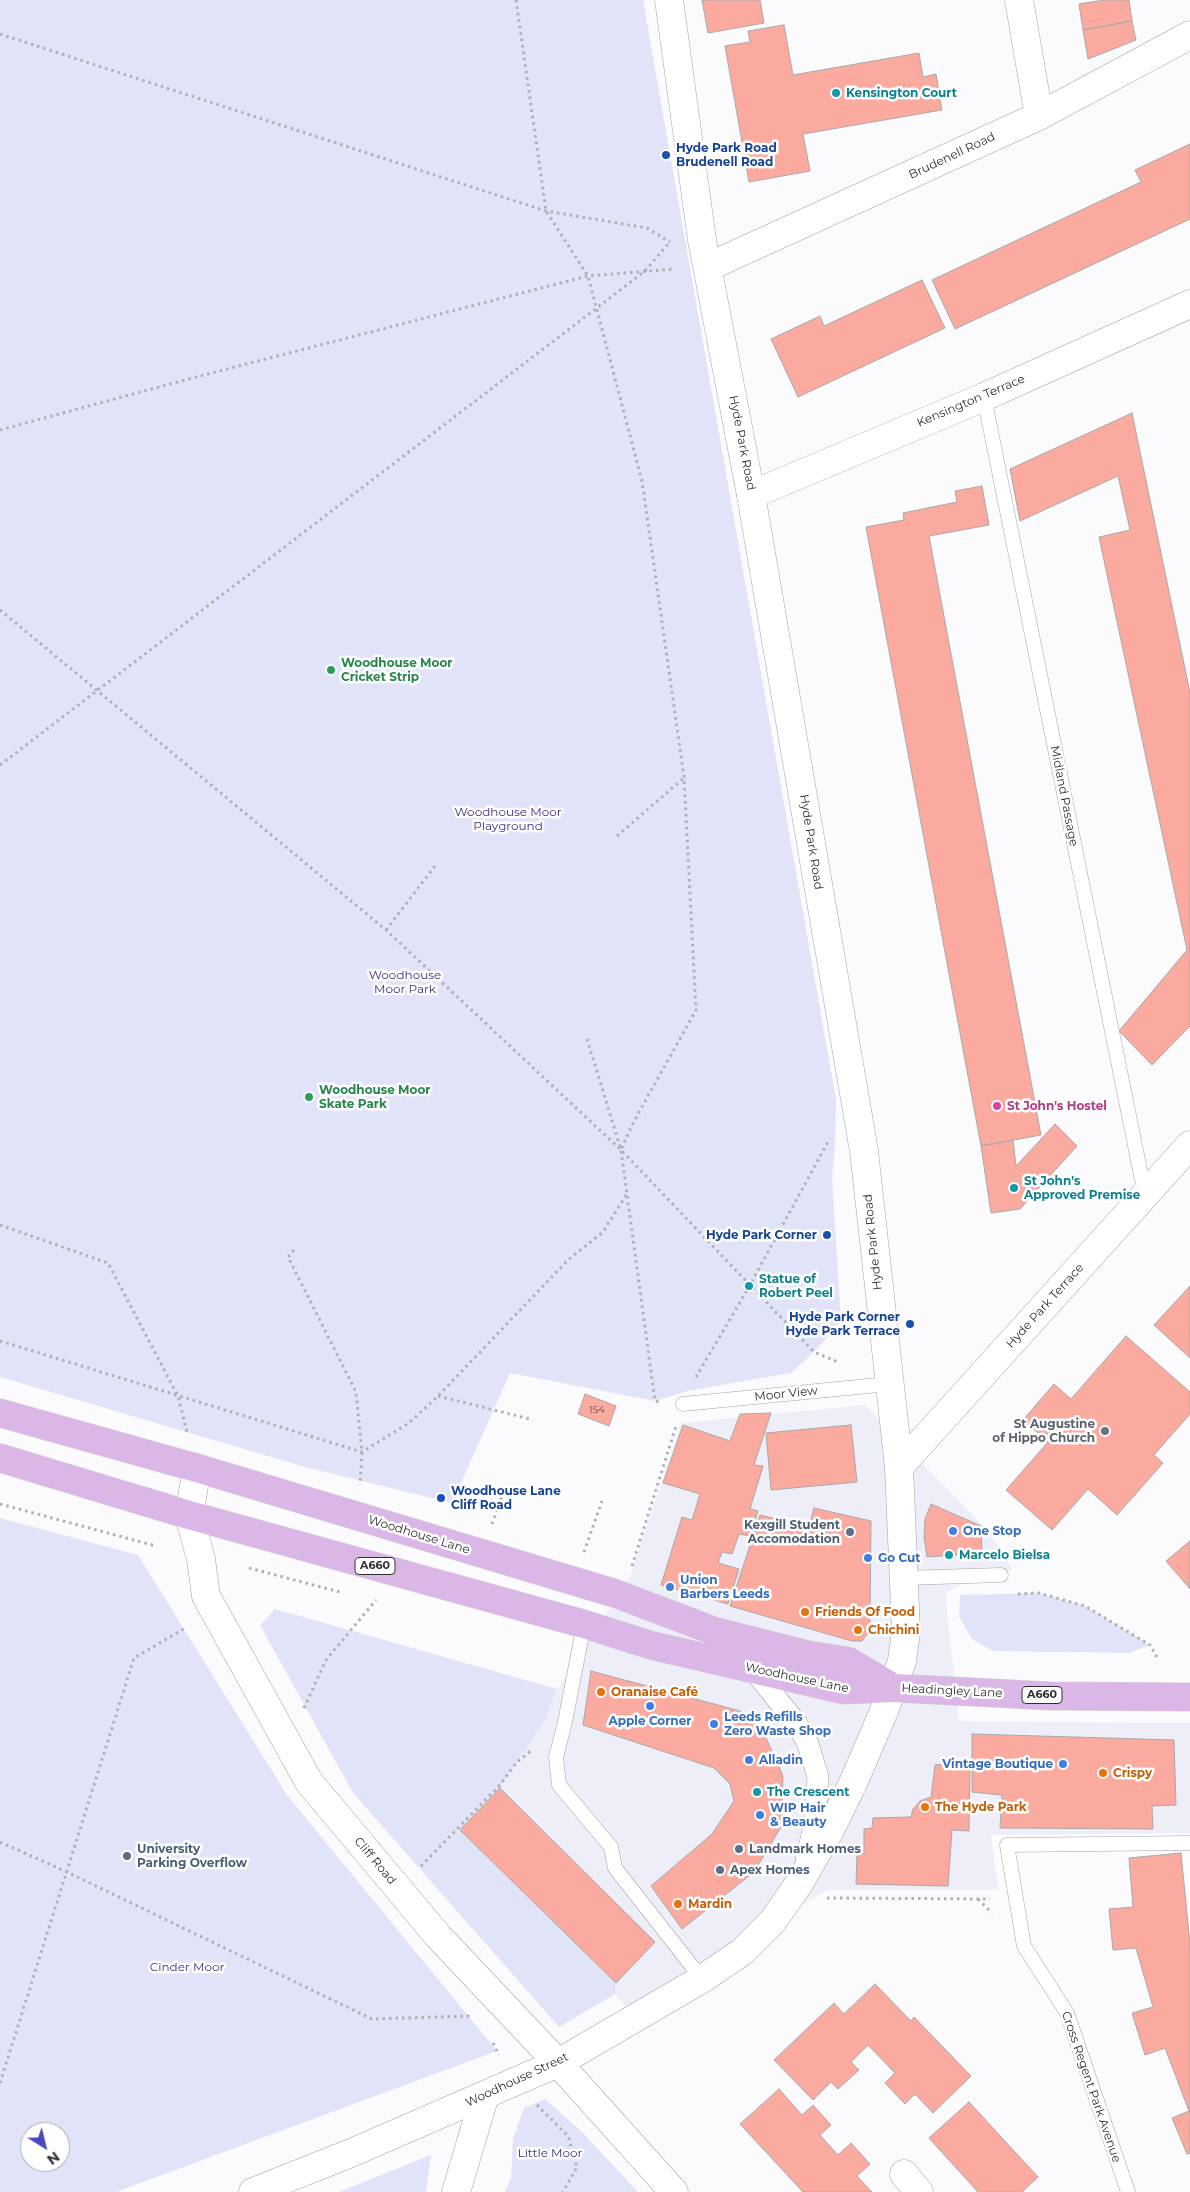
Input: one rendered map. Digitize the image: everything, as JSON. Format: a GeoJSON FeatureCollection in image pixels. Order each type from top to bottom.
{"type":"FeatureCollection","features":[{"type":"Feature","properties":{"kind":"highway","name":"Woodhouse Lane"},"geometry":{"type":"LineString","coordinates":[[0,1413],[197,1468],[623,1595],[714,1631],[809,1654],[848,1661],[894,1688]]}},
{"type":"Feature","properties":{"kind":"highway","name":"Woodhouse Lane"},"geometry":{"type":"LineString","coordinates":[[0,1458],[189,1514],[584,1624],[650,1645],[844,1690],[894,1688]]}},
{"type":"Feature","properties":{"kind":"highway","name":"Headingley Lane"},"geometry":{"type":"LineString","coordinates":[[894,1688],[1051,1696],[1190,1697]]}},
{"type":"Feature","properties":{"kind":"street","name":"Hyde Park Road"},"geometry":{"type":"LineString","coordinates":[[669,0],[700,230],[752,495],[864,1151],[899,1466],[906,1632],[902,1661],[894,1688]]}},
{"type":"Feature","properties":{"kind":"street"},"geometry":{"type":"LineString","coordinates":[[1019,0],[1040,116]]}},
{"type":"Feature","properties":{"kind":"street","name":"Brudenell Road"},"geometry":{"type":"LineString","coordinates":[[708,267],[1040,116],[1190,35]]}},
{"type":"Feature","properties":{"kind":"street","name":"Kensington Terrace"},"geometry":{"type":"LineString","coordinates":[[752,495],[984,396],[1190,304]]}},
{"type":"Feature","properties":{"kind":"street","name":"Hyde Park Terrace"},"geometry":{"type":"LineString","coordinates":[[899,1466],[1190,1145]]}},
{"type":"Feature","properties":{"kind":"street","name":"Cliff Road"},"geometry":{"type":"LineString","coordinates":[[197,1468],[189,1514],[201,1559],[206,1596],[309,1782],[438,1936],[558,2063],[674,2192]]}},
{"type":"Feature","properties":{"kind":"street","name":"Woodhouse Street"},"geometry":{"type":"LineString","coordinates":[[752,1668],[797,1724],[808,1744],[818,1777],[814,1828],[794,1892]]}},
{"type":"Feature","properties":{"kind":"street","name":"Woodhouse Street"},"geometry":{"type":"LineString","coordinates":[[253,2192],[351,2153],[558,2063],[702,1979],[742,1952],[773,1921],[794,1892],[829,1832],[854,1781],[894,1688]]}},
{"type":"Feature","properties":{"kind":"street"},"geometry":{"type":"LineString","coordinates":[[456,2192],[485,2095]]}},
{"type":"Feature","properties":{"kind":"lane","name":"Midland Passage"},"geometry":{"type":"LineString","coordinates":[[984,396],[1145,1195]]}},
{"type":"Feature","properties":{"kind":"lane","name":"Moor View"},"geometry":{"type":"LineString","coordinates":[[683,1404],[889,1384]]}},
{"type":"Feature","properties":{"kind":"lane"},"geometry":{"type":"LineString","coordinates":[[903,1578],[1001,1575]]}},
{"type":"Feature","properties":{"kind":"lane"},"geometry":{"type":"LineString","coordinates":[[584,1624],[565,1722],[556,1757],[559,1785],[611,1847],[615,1868],[702,1979]]}},
{"type":"Feature","properties":{"kind":"lane","name":"Cross Regent Park Avenue"},"geometry":{"type":"LineString","coordinates":[[1128,2192],[1067,2013],[1024,1946],[1007,1845],[1190,1843]]}},
{"type":"Feature","properties":{"kind":"path"},"geometry":{"type":"LineString","coordinates":[[516,0],[546,210],[588,276],[642,481],[684,777],[696,1010],[633,1123],[621,1150]]}},
{"type":"Feature","properties":{"kind":"path"},"geometry":{"type":"LineString","coordinates":[[0,34],[546,210],[647,228],[708,267]]}},
{"type":"Feature","properties":{"kind":"path"},"geometry":{"type":"LineString","coordinates":[[0,765],[645,271],[670,242]]}},
{"type":"Feature","properties":{"kind":"path"},"geometry":{"type":"LineString","coordinates":[[0,430],[588,276],[708,267]]}},
{"type":"Feature","properties":{"kind":"path"},"geometry":{"type":"LineString","coordinates":[[0,610],[386,930],[621,1150],[814,1352],[839,1362]]}},
{"type":"Feature","properties":{"kind":"path"},"geometry":{"type":"LineString","coordinates":[[617,836],[684,777]]}},
{"type":"Feature","properties":{"kind":"path"},"geometry":{"type":"LineString","coordinates":[[386,930],[435,866]]}},
{"type":"Feature","properties":{"kind":"path"},"geometry":{"type":"LineString","coordinates":[[587,1039],[621,1150],[655,1401],[683,1404]]}},
{"type":"Feature","properties":{"kind":"path"},"geometry":{"type":"LineString","coordinates":[[623,1595],[687,1391],[750,1285],[830,1139]]}},
{"type":"Feature","properties":{"kind":"path"},"geometry":{"type":"LineString","coordinates":[[0,1341],[362,1452],[409,1423],[438,1396],[568,1260],[603,1232],[627,1194]]}},
{"type":"Feature","properties":{"kind":"path"},"geometry":{"type":"LineString","coordinates":[[0,1225],[108,1262],[178,1396],[197,1468]]}},
{"type":"Feature","properties":{"kind":"path"},"geometry":{"type":"LineString","coordinates":[[294,1250],[288,1257],[356,1392],[362,1452],[360,1517]]}},
{"type":"Feature","properties":{"kind":"path"},"geometry":{"type":"LineString","coordinates":[[438,1396],[530,1420]]}},
{"type":"Feature","properties":{"kind":"path"},"geometry":{"type":"LineString","coordinates":[[482,1553],[505,1487]]}},
{"type":"Feature","properties":{"kind":"path"},"geometry":{"type":"LineString","coordinates":[[574,1581],[602,1501]]}},
{"type":"Feature","properties":{"kind":"path"},"geometry":{"type":"LineString","coordinates":[[0,1504],[156,1546]]}},
{"type":"Feature","properties":{"kind":"path"},"geometry":{"type":"LineString","coordinates":[[301,1716],[326,1660],[400,1573]]}},
{"type":"Feature","properties":{"kind":"path"},"geometry":{"type":"LineString","coordinates":[[1009,1594],[1039,1593],[1085,1606],[1150,1645],[1158,1659]]}},
{"type":"Feature","properties":{"kind":"path"},"geometry":{"type":"LineString","coordinates":[[0,2083],[134,1658],[215,1610]]}},
{"type":"Feature","properties":{"kind":"path"},"geometry":{"type":"LineString","coordinates":[[399,1889],[499,1786],[517,1762],[565,1722]]}},
{"type":"Feature","properties":{"kind":"path"},"geometry":{"type":"LineString","coordinates":[[0,1842],[67,1872],[372,2019],[511,2014]]}},
{"type":"Feature","properties":{"kind":"path"},"geometry":{"type":"LineString","coordinates":[[794,1892],[1016,1899]]}},
{"type":"Feature","properties":{"kind":"path"},"geometry":{"type":"LineString","coordinates":[[490,2037],[513,2082],[568,2136],[577,2167],[563,2192]]}},
{"type":"Feature","properties":{"kind":"shaded area"},"geometry":{"type":"Polygon","coordinates":[[[865,1405],[989,1532],[1013,1570],[974,1576],[945,1594],[959,1721],[1190,1723],[1190,1833],[991,1835],[998,1890],[828,1890],[773,1921],[635,2018],[615,1994],[616,1983],[460,1830],[500,1788],[545,1720],[557,1689],[630,1577],[681,1423],[865,1405]]]}},
{"type":"Feature","properties":{"kind":"green space","name":"Woodhouse Moor Park"},"geometry":{"type":"Polygon","coordinates":[[[0,0],[643,0],[836,1100],[832,1178],[841,1322],[814,1352],[791,1373],[687,1391],[655,1401],[510,1373],[452,1503],[305,1467],[0,1377],[0,0]]]}},
{"type":"Feature","properties":{"kind":"green space","name":"Cinder Moor"},"geometry":{"type":"Polygon","coordinates":[[[0,1518],[138,1555],[287,1795],[497,2051],[116,2192],[0,2192],[0,1518]]]}},
{"type":"Feature","properties":{"kind":"green space"},"geometry":{"type":"Polygon","coordinates":[[[1039,1593],[1085,1606],[1150,1645],[1129,1653],[993,1651],[972,1639],[959,1617],[960,1595],[1039,1593]]]}},
{"type":"Feature","properties":{"kind":"green space"},"geometry":{"type":"Polygon","coordinates":[[[275,1609],[557,1689],[545,1720],[500,1788],[460,1830],[616,1983],[615,1994],[559,2027],[353,1793],[260,1625],[275,1609]]]}},
{"type":"Feature","properties":{"kind":"green space","name":"Little Moor"},"geometry":{"type":"Polygon","coordinates":[[[545,2099],[582,2132],[638,2192],[505,2192],[511,2178],[513,2139],[524,2108],[545,2099]]]}},
{"type":"Feature","properties":{"kind":"green space"},"geometry":{"type":"Polygon","coordinates":[[[431,2155],[426,2192],[339,2192],[431,2155]]]}},
{"type":"Feature","properties":{"kind":"building"},"geometry":{"type":"Polygon","coordinates":[[[702,0],[760,0],[764,23],[708,33],[702,0]]]}},
{"type":"Feature","properties":{"kind":"building"},"geometry":{"type":"Polygon","coordinates":[[[1104,0],[1129,0],[1132,21],[1083,30],[1079,4],[1104,0]]]}},
{"type":"Feature","properties":{"kind":"building"},"geometry":{"type":"Polygon","coordinates":[[[1132,21],[1136,40],[1088,59],[1083,30],[1132,21]]]}},
{"type":"Feature","properties":{"kind":"building","name":"Kensington Court"},"geometry":{"type":"Polygon","coordinates":[[[784,25],[793,75],[919,53],[923,77],[936,74],[942,110],[803,134],[810,171],[749,182],[725,46],[750,42],[748,31],[784,25]]]}},
{"type":"Feature","properties":{"kind":"building"},"geometry":{"type":"Polygon","coordinates":[[[1190,144],[1190,219],[955,329],[932,280],[1141,182],[1135,170],[1190,144]]]}},
{"type":"Feature","properties":{"kind":"building"},"geometry":{"type":"Polygon","coordinates":[[[922,280],[945,328],[798,397],[771,339],[820,316],[824,326],[922,280]]]}},
{"type":"Feature","properties":{"kind":"building"},"geometry":{"type":"Polygon","coordinates":[[[1132,413],[1190,693],[1190,1026],[1152,1065],[1119,1031],[1187,950],[1099,537],[1130,530],[1118,476],[1020,521],[1010,469],[1132,413]]]}},
{"type":"Feature","properties":{"kind":"building"},"geometry":{"type":"Polygon","coordinates":[[[982,486],[989,525],[929,536],[1041,1135],[981,1146],[866,527],[904,520],[903,513],[957,502],[955,491],[982,486]]]}},
{"type":"Feature","properties":{"kind":"building","name":"St John's Approved Premise"},"geometry":{"type":"Polygon","coordinates":[[[1055,1124],[1077,1146],[1020,1209],[991,1213],[981,1146],[1013,1140],[1016,1166],[1055,1124]]]}},
{"type":"Feature","properties":{"kind":"building"},"geometry":{"type":"Polygon","coordinates":[[[1190,1286],[1190,1358],[1154,1325],[1190,1286]]]}},
{"type":"Feature","properties":{"kind":"building","name":"St Augustine of Hippo Church"},"geometry":{"type":"Polygon","coordinates":[[[1126,1336],[1190,1392],[1190,1414],[1154,1455],[1163,1463],[1117,1515],[1088,1489],[1052,1530],[1006,1490],[1048,1442],[1023,1420],[1054,1384],[1071,1399],[1126,1336]]]}},
{"type":"Feature","properties":{"kind":"building"},"geometry":{"type":"Polygon","coordinates":[[[585,1394],[616,1406],[609,1426],[578,1414],[585,1394]]]}},
{"type":"Feature","properties":{"kind":"building"},"geometry":{"type":"Polygon","coordinates":[[[771,1413],[754,1465],[763,1466],[750,1509],[758,1511],[750,1536],[739,1534],[732,1554],[722,1552],[718,1563],[739,1569],[728,1604],[661,1585],[682,1517],[692,1520],[700,1494],[663,1483],[683,1425],[730,1441],[740,1414],[771,1413]]]}},
{"type":"Feature","properties":{"kind":"building"},"geometry":{"type":"Polygon","coordinates":[[[851,1425],[857,1482],[771,1490],[766,1433],[851,1425]]]}},
{"type":"Feature","properties":{"kind":"building","name":"One Stop"},"geometry":{"type":"Polygon","coordinates":[[[931,1504],[981,1526],[982,1553],[927,1557],[924,1537],[925,1519],[931,1504]]]}},
{"type":"Feature","properties":{"kind":"building"},"geometry":{"type":"Polygon","coordinates":[[[814,1508],[871,1521],[870,1622],[868,1633],[862,1641],[852,1641],[730,1606],[760,1515],[809,1527],[814,1508]]]}},
{"type":"Feature","properties":{"kind":"building"},"geometry":{"type":"Polygon","coordinates":[[[1190,1541],[1190,1589],[1166,1561],[1190,1541]]]}},
{"type":"Feature","properties":{"kind":"building","name":"The Crescent"},"geometry":{"type":"Polygon","coordinates":[[[591,1671],[740,1711],[762,1729],[783,1776],[781,1827],[754,1872],[682,1929],[651,1886],[712,1834],[734,1801],[730,1784],[714,1768],[583,1725],[591,1671]]]}},
{"type":"Feature","properties":{"kind":"building"},"geometry":{"type":"Polygon","coordinates":[[[972,1734],[1174,1740],[1176,1805],[1152,1806],[1153,1829],[1000,1828],[1002,1795],[972,1792],[972,1734]]]}},
{"type":"Feature","properties":{"kind":"building"},"geometry":{"type":"Polygon","coordinates":[[[970,1762],[969,1831],[952,1830],[948,1886],[856,1884],[857,1853],[864,1854],[864,1829],[872,1828],[873,1818],[911,1817],[913,1809],[920,1801],[931,1797],[935,1765],[970,1762]]]}},
{"type":"Feature","properties":{"kind":"building"},"geometry":{"type":"Polygon","coordinates":[[[500,1788],[655,1942],[616,1983],[460,1830],[500,1788]]]}},
{"type":"Feature","properties":{"kind":"building"},"geometry":{"type":"Polygon","coordinates":[[[1181,1853],[1190,1944],[1190,2153],[1187,2154],[1172,2118],[1189,2111],[1165,2048],[1145,2055],[1132,2013],[1153,2007],[1136,1948],[1113,1950],[1109,1909],[1133,1907],[1129,1858],[1181,1853]]]}},
{"type":"Feature","properties":{"kind":"building"},"geometry":{"type":"Polygon","coordinates":[[[875,1984],[911,2021],[914,2017],[971,2076],[933,2113],[915,2094],[905,2104],[885,2083],[895,2073],[868,2045],[851,2062],[859,2070],[838,2089],[831,2082],[813,2100],[774,2060],[834,2003],[844,2014],[875,1984]]]}},
{"type":"Feature","properties":{"kind":"building"},"geometry":{"type":"Polygon","coordinates":[[[779,2089],[802,2115],[813,2105],[831,2125],[820,2135],[838,2155],[851,2143],[870,2164],[857,2176],[872,2192],[803,2192],[740,2124],[779,2089]]]}},
{"type":"Feature","properties":{"kind":"building"},"geometry":{"type":"Polygon","coordinates":[[[969,2102],[1038,2177],[1022,2192],[978,2192],[929,2138],[969,2102]]]}},
{"type":"Feature","properties":{"kind":"place","name":"Kensington Court"},"geometry":{"type":"Point","coordinates":[836,93]}},
{"type":"Feature","properties":{"kind":"place","name":"Hyde Park Road Brudenell Road"},"geometry":{"type":"Point","coordinates":[666,155]}},
{"type":"Feature","properties":{"kind":"place","name":"Woodhouse Moor Cricket Strip"},"geometry":{"type":"Point","coordinates":[331,670]}},
{"type":"Feature","properties":{"kind":"place","name":"Woodhouse Moor Skate Park"},"geometry":{"type":"Point","coordinates":[309,1097]}},
{"type":"Feature","properties":{"kind":"place","name":"St John's Hostel"},"geometry":{"type":"Point","coordinates":[997,1106]}},
{"type":"Feature","properties":{"kind":"place","name":"St John's Approved Premise"},"geometry":{"type":"Point","coordinates":[1014,1188]}},
{"type":"Feature","properties":{"kind":"place","name":"Hyde Park Corner"},"geometry":{"type":"Point","coordinates":[827,1235]}},
{"type":"Feature","properties":{"kind":"place","name":"Statue of Robert Peel"},"geometry":{"type":"Point","coordinates":[749,1286]}},
{"type":"Feature","properties":{"kind":"place","name":"Hyde Park Corner Hyde Park Terrace"},"geometry":{"type":"Point","coordinates":[910,1324]}},
{"type":"Feature","properties":{"kind":"place","name":"St Augustine of Hippo Church"},"geometry":{"type":"Point","coordinates":[1105,1431]}},
{"type":"Feature","properties":{"kind":"place","name":"Woodhouse Lane Cliff Road"},"geometry":{"type":"Point","coordinates":[441,1498]}},
{"type":"Feature","properties":{"kind":"place","name":"One Stop"},"geometry":{"type":"Point","coordinates":[953,1531]}},
{"type":"Feature","properties":{"kind":"place","name":"Kexgill Student Accomodation"},"geometry":{"type":"Point","coordinates":[850,1532]}},
{"type":"Feature","properties":{"kind":"place","name":"Marcelo Bielsa"},"geometry":{"type":"Point","coordinates":[949,1555]}},
{"type":"Feature","properties":{"kind":"place","name":"Go Cut"},"geometry":{"type":"Point","coordinates":[868,1558]}},
{"type":"Feature","properties":{"kind":"place","name":"Union Barbers Leeds"},"geometry":{"type":"Point","coordinates":[670,1587]}},
{"type":"Feature","properties":{"kind":"place","name":"Friends Of Food"},"geometry":{"type":"Point","coordinates":[805,1612]}},
{"type":"Feature","properties":{"kind":"place","name":"Chichini"},"geometry":{"type":"Point","coordinates":[858,1630]}},
{"type":"Feature","properties":{"kind":"place","name":"Oranaise Café"},"geometry":{"type":"Point","coordinates":[601,1692]}},
{"type":"Feature","properties":{"kind":"place","name":"Apple Corner"},"geometry":{"type":"Point","coordinates":[650,1706]}},
{"type":"Feature","properties":{"kind":"place","name":"Leeds Refills Zero Waste Shop"},"geometry":{"type":"Point","coordinates":[714,1724]}},
{"type":"Feature","properties":{"kind":"place","name":"Alladin"},"geometry":{"type":"Point","coordinates":[749,1760]}},
{"type":"Feature","properties":{"kind":"place","name":"Vintage Boutique"},"geometry":{"type":"Point","coordinates":[1063,1764]}},
{"type":"Feature","properties":{"kind":"place","name":"Crispy"},"geometry":{"type":"Point","coordinates":[1103,1773]}},
{"type":"Feature","properties":{"kind":"place","name":"The Crescent"},"geometry":{"type":"Point","coordinates":[757,1792]}},
{"type":"Feature","properties":{"kind":"place","name":"The Hyde Park"},"geometry":{"type":"Point","coordinates":[925,1807]}},
{"type":"Feature","properties":{"kind":"place","name":"WIP Hair & Beauty"},"geometry":{"type":"Point","coordinates":[760,1815]}},
{"type":"Feature","properties":{"kind":"place","name":"Landmark Homes"},"geometry":{"type":"Point","coordinates":[739,1849]}},
{"type":"Feature","properties":{"kind":"place","name":"University Parking Overflow"},"geometry":{"type":"Point","coordinates":[127,1856]}},
{"type":"Feature","properties":{"kind":"place","name":"Apex Homes"},"geometry":{"type":"Point","coordinates":[720,1870]}},
{"type":"Feature","properties":{"kind":"place","name":"Mardin"},"geometry":{"type":"Point","coordinates":[678,1904]}},
{"type":"Feature","properties":{"kind":"park label","name":"Woodhouse Moor Playground"},"geometry":{"type":"Point","coordinates":[508,819]}}]}
